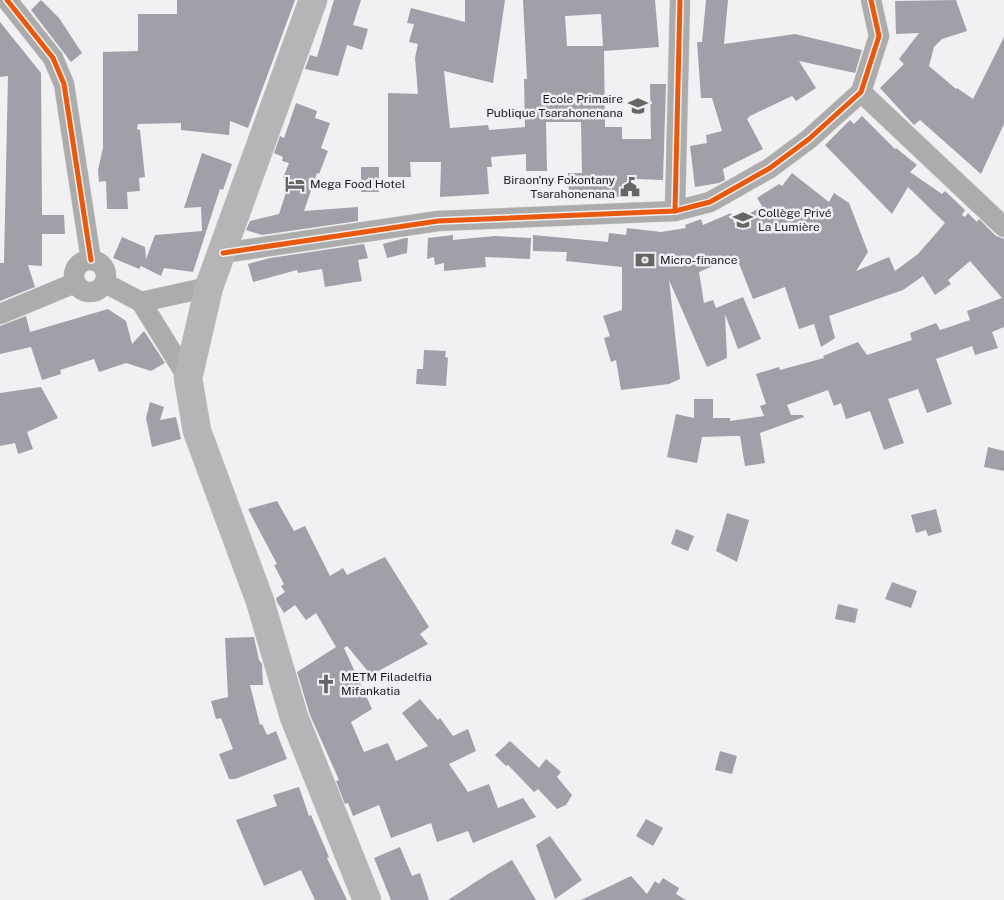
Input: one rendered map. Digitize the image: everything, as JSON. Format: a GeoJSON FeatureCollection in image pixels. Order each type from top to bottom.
{"type":"FeatureCollection","features":[{"type":"Feature","properties":{"kind":"main road"},"geometry":{"type":"LineString","coordinates":[[313,0],[223,253],[209,287],[188,378],[197,430],[260,601],[294,717],[367,900]]}},
{"type":"Feature","properties":{"kind":"street"},"geometry":{"type":"LineString","coordinates":[[7,0],[53,58],[64,84],[90,260]]}},
{"type":"Feature","properties":{"kind":"street"},"geometry":{"type":"LineString","coordinates":[[675,211],[680,0]]}},
{"type":"Feature","properties":{"kind":"street"},"geometry":{"type":"LineString","coordinates":[[223,253],[438,221],[675,211],[710,202],[770,168],[809,139],[861,92],[879,36],[871,0]]}},
{"type":"Feature","properties":{"kind":"street"},"geometry":{"type":"LineString","coordinates":[[861,92],[1004,227]]}},
{"type":"Feature","properties":{"kind":"street"},"geometry":{"type":"LineString","coordinates":[[90,260],[101,264],[106,273],[105,283],[96,292],[84,291],[75,283],[74,272],[80,263],[90,260]]}},
{"type":"Feature","properties":{"kind":"street"},"geometry":{"type":"LineString","coordinates":[[0,314],[75,283]]}},
{"type":"Feature","properties":{"kind":"street"},"geometry":{"type":"LineString","coordinates":[[105,283],[141,302],[188,378]]}},
{"type":"Feature","properties":{"kind":"street"},"geometry":{"type":"LineString","coordinates":[[141,302],[209,287]]}},
{"type":"Feature","properties":{"kind":"building"},"geometry":{"type":"Polygon","coordinates":[[[41,0],[59,18],[82,53],[71,62],[31,10],[41,0]]]}},
{"type":"Feature","properties":{"kind":"building"},"geometry":{"type":"Polygon","coordinates":[[[177,0],[295,0],[248,128],[230,121],[229,135],[181,130],[181,123],[138,124],[137,129],[140,130],[145,177],[139,178],[140,191],[127,192],[128,209],[107,209],[106,181],[99,182],[98,170],[103,148],[103,52],[138,51],[138,14],[177,14],[177,0]]]}},
{"type":"Feature","properties":{"kind":"building"},"geometry":{"type":"Polygon","coordinates":[[[334,0],[361,0],[353,25],[368,29],[362,50],[347,45],[338,76],[305,69],[310,55],[317,57],[334,0]]]}},
{"type":"Feature","properties":{"kind":"building"},"geometry":{"type":"Polygon","coordinates":[[[465,0],[505,0],[493,83],[444,71],[450,128],[488,125],[489,130],[525,127],[524,79],[527,79],[523,0],[655,0],[659,47],[604,51],[605,127],[622,127],[622,139],[651,139],[650,84],[666,84],[663,180],[634,179],[634,196],[612,197],[612,193],[569,194],[568,173],[582,173],[581,122],[546,122],[547,171],[526,171],[526,154],[491,157],[492,167],[487,167],[489,194],[440,197],[441,162],[410,162],[411,177],[388,177],[388,93],[418,94],[415,58],[418,44],[409,42],[414,24],[407,23],[411,8],[465,22],[465,0]],[[601,14],[565,16],[567,46],[603,46],[601,14]]]}},
{"type":"Feature","properties":{"kind":"building"},"geometry":{"type":"Polygon","coordinates":[[[706,0],[728,0],[724,44],[795,34],[862,50],[855,73],[799,61],[816,88],[796,101],[792,96],[750,116],[747,119],[763,149],[723,169],[725,180],[719,183],[695,187],[690,146],[707,143],[706,135],[722,131],[712,98],[701,98],[697,42],[702,42],[706,0]]]}},
{"type":"Feature","properties":{"kind":"building"},"geometry":{"type":"Polygon","coordinates":[[[956,0],[967,31],[942,39],[934,47],[929,66],[956,89],[973,99],[1004,37],[1004,124],[981,174],[920,120],[914,125],[880,88],[904,64],[899,59],[919,33],[896,34],[895,1],[956,0]]]}},
{"type":"Feature","properties":{"kind":"building"},"geometry":{"type":"Polygon","coordinates":[[[0,22],[41,73],[42,215],[64,215],[65,234],[42,234],[42,266],[28,265],[35,287],[0,301],[0,263],[4,263],[8,76],[0,77],[0,22]]]}},
{"type":"Feature","properties":{"kind":"building"},"geometry":{"type":"Polygon","coordinates":[[[296,103],[317,111],[315,118],[330,123],[321,148],[328,151],[319,174],[317,173],[304,211],[358,207],[358,221],[262,235],[246,230],[250,221],[279,214],[290,180],[283,178],[289,163],[282,161],[283,157],[274,153],[280,136],[284,138],[296,103]]]}},
{"type":"Feature","properties":{"kind":"building"},"geometry":{"type":"Polygon","coordinates":[[[862,116],[895,149],[917,165],[910,172],[942,194],[945,191],[965,210],[962,215],[965,217],[968,213],[977,222],[979,219],[996,236],[1004,239],[1004,327],[992,332],[998,348],[975,355],[972,346],[936,359],[952,404],[927,413],[918,389],[888,399],[904,443],[884,450],[870,411],[846,419],[841,403],[834,406],[828,390],[787,405],[791,415],[803,415],[804,417],[760,433],[765,463],[745,466],[740,436],[702,437],[697,463],[667,457],[676,414],[694,418],[694,399],[713,399],[713,418],[730,418],[730,421],[764,416],[760,406],[766,404],[756,374],[779,367],[780,370],[824,358],[823,356],[858,342],[867,355],[912,340],[910,333],[936,323],[940,330],[970,320],[967,311],[1002,298],[970,261],[948,280],[951,284],[935,295],[923,276],[903,290],[829,316],[835,338],[821,347],[814,324],[799,329],[785,287],[753,299],[736,256],[699,272],[704,303],[713,300],[716,308],[743,297],[761,339],[738,349],[725,314],[727,358],[707,367],[669,280],[680,379],[669,384],[621,390],[616,360],[611,362],[604,338],[610,336],[603,316],[622,310],[622,267],[566,261],[567,252],[533,251],[533,235],[608,242],[609,233],[626,235],[627,228],[661,232],[686,228],[685,225],[701,219],[703,225],[731,213],[734,223],[762,206],[757,198],[779,184],[782,186],[792,173],[829,202],[834,193],[849,203],[868,252],[856,271],[889,257],[895,271],[918,254],[945,223],[908,187],[892,214],[825,145],[850,120],[854,124],[862,116]]]}},
{"type":"Feature","properties":{"kind":"building"},"geometry":{"type":"Polygon","coordinates":[[[202,153],[232,164],[223,190],[220,189],[193,272],[164,268],[161,276],[141,266],[139,269],[113,258],[122,237],[145,247],[146,259],[155,235],[202,231],[201,207],[184,208],[202,153]]]}},
{"type":"Feature","properties":{"kind":"building"},"geometry":{"type":"Polygon","coordinates":[[[361,167],[379,167],[379,192],[361,192],[361,167]]]}},
{"type":"Feature","properties":{"kind":"building"},"geometry":{"type":"Polygon","coordinates":[[[453,235],[453,240],[495,236],[531,238],[530,259],[485,257],[486,267],[444,271],[444,263],[435,265],[434,257],[427,259],[428,238],[453,235]]]}},
{"type":"Feature","properties":{"kind":"building"},"geometry":{"type":"Polygon","coordinates":[[[408,238],[407,253],[387,258],[383,244],[408,238]]]}},
{"type":"Feature","properties":{"kind":"building"},"geometry":{"type":"Polygon","coordinates":[[[364,244],[368,258],[358,260],[362,281],[325,287],[322,269],[298,273],[297,270],[253,282],[248,264],[270,258],[364,244]]]}},
{"type":"Feature","properties":{"kind":"building"},"geometry":{"type":"Polygon","coordinates":[[[108,309],[126,321],[132,344],[144,331],[165,363],[151,371],[126,363],[99,372],[94,359],[60,370],[61,374],[42,380],[31,347],[0,354],[0,326],[26,316],[30,332],[108,309]]]}},
{"type":"Feature","properties":{"kind":"building"},"geometry":{"type":"Polygon","coordinates":[[[424,350],[446,351],[445,357],[448,358],[446,386],[416,384],[417,369],[423,369],[424,350]]]}},
{"type":"Feature","properties":{"kind":"building"},"geometry":{"type":"Polygon","coordinates":[[[41,387],[58,418],[27,432],[33,449],[18,454],[15,443],[0,446],[0,393],[41,387]]]}},
{"type":"Feature","properties":{"kind":"building"},"geometry":{"type":"Polygon","coordinates":[[[150,402],[164,407],[160,420],[176,417],[181,439],[152,447],[146,418],[150,402]]]}},
{"type":"Feature","properties":{"kind":"building"},"geometry":{"type":"Polygon","coordinates":[[[988,447],[1004,451],[1004,471],[984,467],[988,447]]]}},
{"type":"Feature","properties":{"kind":"building"},"geometry":{"type":"Polygon","coordinates":[[[277,501],[294,531],[305,526],[330,576],[343,568],[347,575],[385,557],[429,627],[420,634],[428,644],[371,675],[347,646],[344,648],[372,709],[351,722],[364,752],[388,743],[396,761],[428,746],[402,713],[420,699],[438,720],[440,718],[453,736],[468,729],[476,751],[449,764],[468,792],[489,784],[498,808],[523,798],[536,817],[473,843],[468,831],[437,842],[431,823],[391,838],[379,805],[353,816],[348,803],[345,804],[336,781],[339,780],[310,715],[297,672],[336,647],[316,613],[306,620],[295,605],[284,613],[276,598],[285,592],[281,586],[284,584],[274,565],[277,564],[248,509],[277,501]]]}},
{"type":"Feature","properties":{"kind":"building"},"geometry":{"type":"Polygon","coordinates":[[[936,509],[942,532],[928,536],[926,530],[916,533],[911,515],[936,509]]]}},
{"type":"Feature","properties":{"kind":"building"},"geometry":{"type":"Polygon","coordinates":[[[727,513],[749,520],[737,562],[716,551],[727,513]]]}},
{"type":"Feature","properties":{"kind":"building"},"geometry":{"type":"Polygon","coordinates":[[[676,529],[694,536],[688,551],[671,544],[676,529]]]}},
{"type":"Feature","properties":{"kind":"building"},"geometry":{"type":"Polygon","coordinates":[[[892,582],[917,591],[911,608],[885,599],[892,582]]]}},
{"type":"Feature","properties":{"kind":"building"},"geometry":{"type":"Polygon","coordinates":[[[838,604],[858,609],[855,623],[835,619],[838,604]]]}},
{"type":"Feature","properties":{"kind":"building"},"geometry":{"type":"Polygon","coordinates":[[[254,637],[259,660],[262,664],[263,685],[250,685],[260,725],[262,724],[267,735],[276,731],[287,759],[235,779],[229,779],[219,754],[233,749],[221,718],[216,719],[211,701],[228,697],[225,638],[254,637]]]}},
{"type":"Feature","properties":{"kind":"building"},"geometry":{"type":"Polygon","coordinates":[[[510,741],[539,768],[546,759],[561,772],[557,777],[572,795],[566,805],[557,809],[538,789],[534,792],[508,765],[506,766],[495,755],[510,741]]]}},
{"type":"Feature","properties":{"kind":"building"},"geometry":{"type":"Polygon","coordinates":[[[720,751],[737,756],[732,774],[715,770],[720,751]]]}},
{"type":"Feature","properties":{"kind":"building"},"geometry":{"type":"Polygon","coordinates":[[[299,787],[309,816],[311,815],[329,857],[327,858],[347,900],[315,900],[301,870],[264,886],[236,820],[277,806],[273,795],[299,787]]]}},
{"type":"Feature","properties":{"kind":"building"},"geometry":{"type":"Polygon","coordinates":[[[646,819],[663,828],[653,846],[636,836],[646,819]]]}},
{"type":"Feature","properties":{"kind":"building"},"geometry":{"type":"Polygon","coordinates":[[[550,836],[582,880],[555,899],[536,845],[550,836]]]}},
{"type":"Feature","properties":{"kind":"building"},"geometry":{"type":"Polygon","coordinates":[[[400,847],[412,876],[420,873],[429,900],[391,900],[374,858],[400,847]]]}},
{"type":"Feature","properties":{"kind":"building"},"geometry":{"type":"Polygon","coordinates":[[[512,860],[536,900],[448,900],[488,874],[512,860]]]}},
{"type":"Feature","properties":{"kind":"building"},"geometry":{"type":"Polygon","coordinates":[[[631,876],[647,894],[655,881],[659,884],[663,878],[679,888],[676,894],[686,900],[581,900],[631,876]]]}},
{"type":"Feature","properties":{"kind":"cycle path"},"geometry":{"type":"LineString","coordinates":[[7,0],[53,58],[64,84],[91,260]]}},
{"type":"Feature","properties":{"kind":"cycle path"},"geometry":{"type":"LineString","coordinates":[[223,253],[438,221],[675,211],[680,0]]}},
{"type":"Feature","properties":{"kind":"cycle path"},"geometry":{"type":"LineString","coordinates":[[675,211],[710,202],[770,168],[809,139],[861,92],[879,36],[871,0]]}},
{"type":"Feature","properties":{"kind":"place","name":"Ecole Primaire Publique Tsarahonenana"},"geometry":{"type":"Point","coordinates":[638,106]}},
{"type":"Feature","properties":{"kind":"place","name":"Mega Food Hotel"},"geometry":{"type":"Point","coordinates":[295,184]}},
{"type":"Feature","properties":{"kind":"place","name":"Biraon'ny Fokontany Tsarahonenana"},"geometry":{"type":"Point","coordinates":[630,187]}},
{"type":"Feature","properties":{"kind":"place","name":"Collège Privé La Lumière"},"geometry":{"type":"Point","coordinates":[743,220]}},
{"type":"Feature","properties":{"kind":"place","name":"Micro-finance"},"geometry":{"type":"Point","coordinates":[645,260]}},
{"type":"Feature","properties":{"kind":"place","name":"METM Filadelfia Mifankatia"},"geometry":{"type":"Point","coordinates":[326,684]}}]}
